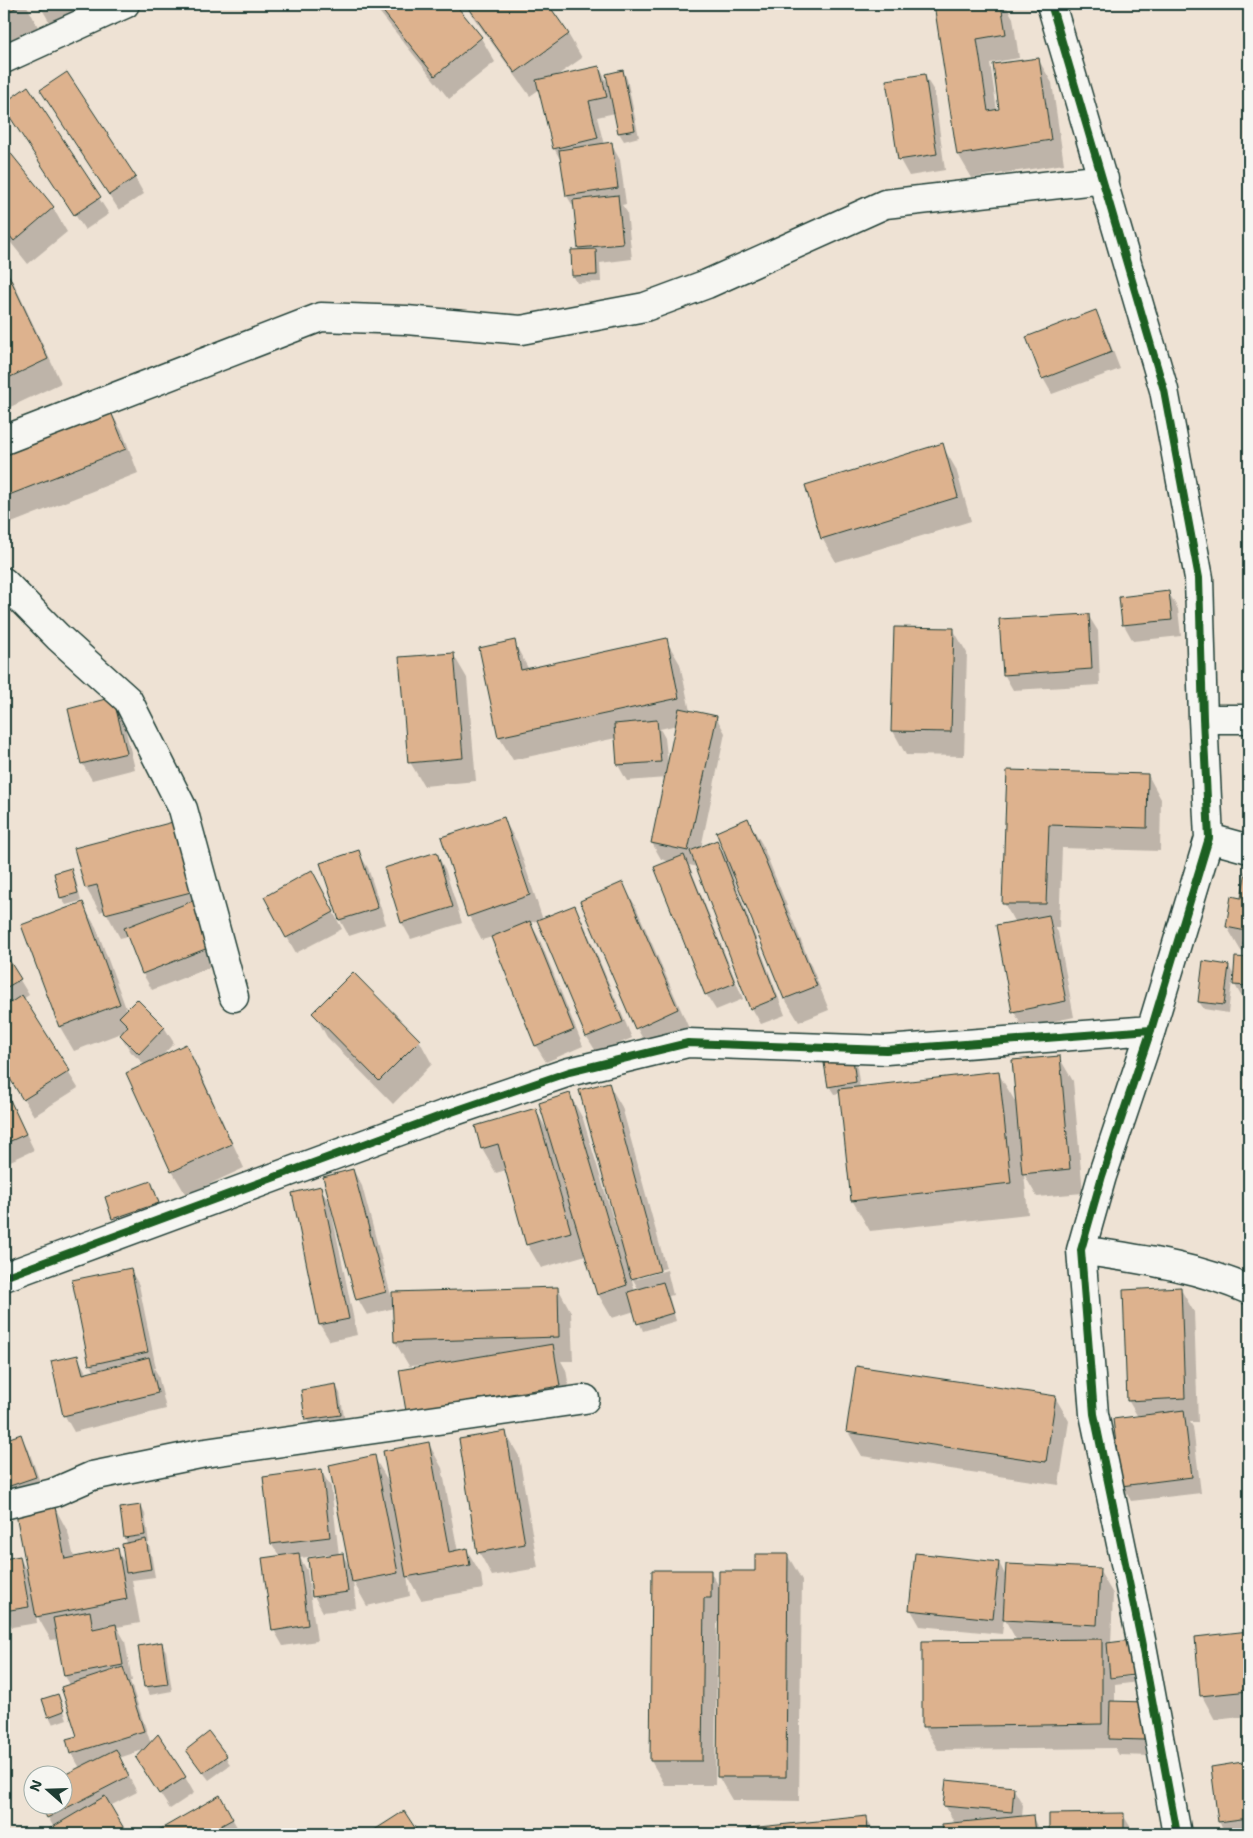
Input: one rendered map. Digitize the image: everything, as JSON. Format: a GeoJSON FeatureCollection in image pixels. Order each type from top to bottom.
{"type":"FeatureCollection","features":[{"type":"Feature","properties":{"kind":"street"},"geometry":{"type":"LineString","coordinates":[[4,59],[125,4]]}},
{"type":"Feature","properties":{"kind":"street"},"geometry":{"type":"LineString","coordinates":[[1051,4],[1104,179],[1164,390],[1199,578],[1209,838],[1151,1030],[1102,1176],[1081,1250],[1094,1414],[1141,1640],[1176,1834]]}},
{"type":"Feature","properties":{"kind":"street"},"geometry":{"type":"LineString","coordinates":[[4,440],[321,317],[406,320],[521,330],[644,307],[707,284],[885,204],[1104,179]]}},
{"type":"Feature","properties":{"kind":"street"},"geometry":{"type":"LineString","coordinates":[[4,582],[58,637],[128,700],[183,809],[234,997]]}},
{"type":"Feature","properties":{"kind":"street"},"geometry":{"type":"LineString","coordinates":[[1203,719],[1249,719]]}},
{"type":"Feature","properties":{"kind":"street"},"geometry":{"type":"LineString","coordinates":[[1209,838],[1249,849]]}},
{"type":"Feature","properties":{"kind":"street"},"geometry":{"type":"LineString","coordinates":[[4,1277],[452,1112],[570,1072],[688,1043],[886,1050],[1151,1030]]}},
{"type":"Feature","properties":{"kind":"street"},"geometry":{"type":"LineString","coordinates":[[1081,1250],[1168,1264],[1232,1282],[1249,1290]]}},
{"type":"Feature","properties":{"kind":"street"},"geometry":{"type":"LineString","coordinates":[[4,1504],[53,1493],[92,1476],[205,1453],[585,1399]]}},
{"type":"Feature","properties":{"kind":"building"},"geometry":{"type":"Polygon","coordinates":[[[4,4],[23,4],[4,14],[4,4]]]}},
{"type":"Feature","properties":{"kind":"building"},"geometry":{"type":"Polygon","coordinates":[[[38,4],[52,4],[41,10],[38,4]]]}},
{"type":"Feature","properties":{"kind":"building"},"geometry":{"type":"Polygon","coordinates":[[[377,4],[455,4],[482,37],[435,76],[377,4]]]}},
{"type":"Feature","properties":{"kind":"building"},"geometry":{"type":"Polygon","coordinates":[[[466,4],[548,4],[569,34],[515,73],[466,4]]]}},
{"type":"Feature","properties":{"kind":"building"},"geometry":{"type":"Polygon","coordinates":[[[934,4],[1001,4],[1006,34],[977,39],[988,111],[999,109],[993,64],[1039,58],[1051,140],[957,155],[934,4]]]}},
{"type":"Feature","properties":{"kind":"building"},"geometry":{"type":"Polygon","coordinates":[[[599,66],[607,97],[589,101],[598,138],[553,149],[536,80],[599,66]]]}},
{"type":"Feature","properties":{"kind":"building"},"geometry":{"type":"Polygon","coordinates":[[[623,70],[635,130],[618,133],[606,74],[623,70]]]}},
{"type":"Feature","properties":{"kind":"building"},"geometry":{"type":"Polygon","coordinates":[[[67,72],[136,177],[109,195],[40,90],[67,72]]]}},
{"type":"Feature","properties":{"kind":"building"},"geometry":{"type":"Polygon","coordinates":[[[925,74],[937,154],[898,160],[886,80],[925,74]]]}},
{"type":"Feature","properties":{"kind":"building"},"geometry":{"type":"Polygon","coordinates":[[[28,86],[101,197],[74,215],[4,108],[4,103],[28,86]]]}},
{"type":"Feature","properties":{"kind":"building"},"geometry":{"type":"Polygon","coordinates":[[[612,142],[618,188],[566,196],[559,150],[612,142]]]}},
{"type":"Feature","properties":{"kind":"building"},"geometry":{"type":"Polygon","coordinates":[[[4,145],[54,207],[14,241],[4,229],[4,145]]]}},
{"type":"Feature","properties":{"kind":"building"},"geometry":{"type":"Polygon","coordinates":[[[618,195],[623,244],[578,248],[573,200],[618,195]]]}},
{"type":"Feature","properties":{"kind":"building"},"geometry":{"type":"Polygon","coordinates":[[[596,249],[597,275],[572,276],[571,250],[596,249]]]}},
{"type":"Feature","properties":{"kind":"building"},"geometry":{"type":"Polygon","coordinates":[[[4,265],[48,359],[4,380],[4,265]]]}},
{"type":"Feature","properties":{"kind":"building"},"geometry":{"type":"Polygon","coordinates":[[[1096,310],[1112,352],[1042,379],[1026,337],[1096,310]]]}},
{"type":"Feature","properties":{"kind":"building"},"geometry":{"type":"Polygon","coordinates":[[[109,407],[126,449],[4,497],[4,449],[109,407]]]}},
{"type":"Feature","properties":{"kind":"building"},"geometry":{"type":"Polygon","coordinates":[[[943,443],[958,497],[821,539],[805,485],[943,443]]]}},
{"type":"Feature","properties":{"kind":"building"},"geometry":{"type":"Polygon","coordinates":[[[1169,591],[1172,620],[1122,625],[1119,597],[1169,591]]]}},
{"type":"Feature","properties":{"kind":"building"},"geometry":{"type":"Polygon","coordinates":[[[1089,614],[1092,669],[1003,675],[999,619],[1089,614]]]}},
{"type":"Feature","properties":{"kind":"building"},"geometry":{"type":"Polygon","coordinates":[[[894,627],[954,628],[951,732],[891,731],[894,627]]]}},
{"type":"Feature","properties":{"kind":"building"},"geometry":{"type":"Polygon","coordinates":[[[667,638],[679,698],[498,737],[479,648],[515,640],[521,670],[667,638]]]}},
{"type":"Feature","properties":{"kind":"building"},"geometry":{"type":"Polygon","coordinates":[[[454,653],[463,758],[408,763],[399,657],[454,653]]]}},
{"type":"Feature","properties":{"kind":"building"},"geometry":{"type":"Polygon","coordinates":[[[113,697],[127,753],[81,764],[68,709],[113,697]]]}},
{"type":"Feature","properties":{"kind":"building"},"geometry":{"type":"Polygon","coordinates":[[[679,708],[717,716],[688,851],[651,843],[679,708]]]}},
{"type":"Feature","properties":{"kind":"building"},"geometry":{"type":"Polygon","coordinates":[[[657,720],[661,762],[617,765],[614,724],[657,720]]]}},
{"type":"Feature","properties":{"kind":"building"},"geometry":{"type":"Polygon","coordinates":[[[1007,770],[1148,774],[1147,828],[1049,825],[1046,904],[1002,904],[1007,770]]]}},
{"type":"Feature","properties":{"kind":"building"},"geometry":{"type":"Polygon","coordinates":[[[504,817],[530,895],[467,917],[441,837],[504,817]]]}},
{"type":"Feature","properties":{"kind":"building"},"geometry":{"type":"Polygon","coordinates":[[[748,818],[817,986],[784,999],[716,832],[748,818]]]}},
{"type":"Feature","properties":{"kind":"building"},"geometry":{"type":"Polygon","coordinates":[[[173,822],[191,892],[105,914],[97,885],[85,888],[74,848],[173,822]]]}},
{"type":"Feature","properties":{"kind":"building"},"geometry":{"type":"Polygon","coordinates":[[[717,840],[777,998],[750,1009],[690,851],[717,840]]]}},
{"type":"Feature","properties":{"kind":"building"},"geometry":{"type":"Polygon","coordinates":[[[359,850],[378,908],[339,920],[320,863],[359,850]]]}},
{"type":"Feature","properties":{"kind":"building"},"geometry":{"type":"Polygon","coordinates":[[[437,852],[453,907],[401,923],[384,868],[437,852]]]}},
{"type":"Feature","properties":{"kind":"building"},"geometry":{"type":"Polygon","coordinates":[[[684,855],[735,983],[705,995],[654,867],[684,855]]]}},
{"type":"Feature","properties":{"kind":"building"},"geometry":{"type":"Polygon","coordinates":[[[71,868],[78,893],[60,898],[54,873],[71,868]]]}},
{"type":"Feature","properties":{"kind":"building"},"geometry":{"type":"Polygon","coordinates":[[[312,870],[334,912],[286,938],[264,897],[312,870]]]}},
{"type":"Feature","properties":{"kind":"building"},"geometry":{"type":"Polygon","coordinates":[[[1246,871],[1249,872],[1249,946],[1243,945],[1246,931],[1226,927],[1231,896],[1241,898],[1246,871]]]}},
{"type":"Feature","properties":{"kind":"building"},"geometry":{"type":"Polygon","coordinates":[[[623,882],[678,1009],[635,1029],[580,901],[623,882]]]}},
{"type":"Feature","properties":{"kind":"building"},"geometry":{"type":"Polygon","coordinates":[[[195,900],[213,946],[142,974],[124,928],[195,900]]]}},
{"type":"Feature","properties":{"kind":"building"},"geometry":{"type":"Polygon","coordinates":[[[83,902],[120,1004],[59,1027],[21,925],[83,902]]]}},
{"type":"Feature","properties":{"kind":"building"},"geometry":{"type":"Polygon","coordinates":[[[575,905],[623,1022],[586,1037],[537,920],[575,905]]]}},
{"type":"Feature","properties":{"kind":"building"},"geometry":{"type":"Polygon","coordinates":[[[1049,915],[1066,1001],[1012,1012],[996,925],[1049,915]]]}},
{"type":"Feature","properties":{"kind":"building"},"geometry":{"type":"Polygon","coordinates":[[[530,921],[574,1030],[535,1046],[491,937],[530,921]]]}},
{"type":"Feature","properties":{"kind":"building"},"geometry":{"type":"Polygon","coordinates":[[[4,952],[21,979],[4,989],[4,952]]]}},
{"type":"Feature","properties":{"kind":"building"},"geometry":{"type":"Polygon","coordinates":[[[1235,957],[1249,958],[1249,986],[1233,985],[1235,957]]]}},
{"type":"Feature","properties":{"kind":"building"},"geometry":{"type":"Polygon","coordinates":[[[1203,961],[1229,965],[1224,1005],[1198,1002],[1203,961]]]}},
{"type":"Feature","properties":{"kind":"building"},"geometry":{"type":"Polygon","coordinates":[[[353,972],[420,1040],[379,1081],[312,1013],[353,972]]]}},
{"type":"Feature","properties":{"kind":"building"},"geometry":{"type":"Polygon","coordinates":[[[22,995],[70,1071],[23,1100],[4,1069],[4,1007],[22,995]]]}},
{"type":"Feature","properties":{"kind":"building"},"geometry":{"type":"Polygon","coordinates":[[[137,999],[165,1027],[139,1054],[120,1035],[128,1026],[119,1017],[137,999]]]}},
{"type":"Feature","properties":{"kind":"building"},"geometry":{"type":"Polygon","coordinates":[[[186,1044],[232,1144],[171,1172],[126,1073],[186,1044]]]}},
{"type":"Feature","properties":{"kind":"building"},"geometry":{"type":"Polygon","coordinates":[[[1060,1056],[1070,1169],[1022,1174],[1012,1060],[1060,1056]]]}},
{"type":"Feature","properties":{"kind":"building"},"geometry":{"type":"Polygon","coordinates":[[[853,1059],[856,1082],[828,1087],[824,1063],[853,1059]]]}},
{"type":"Feature","properties":{"kind":"building"},"geometry":{"type":"Polygon","coordinates":[[[999,1071],[1011,1183],[851,1201],[839,1089],[999,1071]]]}},
{"type":"Feature","properties":{"kind":"building"},"geometry":{"type":"Polygon","coordinates":[[[609,1082],[660,1271],[631,1279],[579,1090],[609,1082]]]}},
{"type":"Feature","properties":{"kind":"building"},"geometry":{"type":"Polygon","coordinates":[[[4,1087],[26,1134],[4,1144],[4,1087]]]}},
{"type":"Feature","properties":{"kind":"building"},"geometry":{"type":"Polygon","coordinates":[[[570,1093],[627,1285],[597,1295],[539,1103],[570,1093]]]}},
{"type":"Feature","properties":{"kind":"building"},"geometry":{"type":"Polygon","coordinates":[[[536,1108],[571,1232],[526,1245],[498,1144],[481,1149],[475,1126],[536,1108]]]}},
{"type":"Feature","properties":{"kind":"building"},"geometry":{"type":"Polygon","coordinates":[[[353,1169],[386,1292],[356,1300],[323,1177],[353,1169]]]}},
{"type":"Feature","properties":{"kind":"building"},"geometry":{"type":"Polygon","coordinates":[[[151,1181],[159,1203],[112,1219],[105,1197],[151,1181]]]}},
{"type":"Feature","properties":{"kind":"building"},"geometry":{"type":"Polygon","coordinates":[[[321,1186],[349,1319],[319,1325],[292,1193],[321,1186]]]}},
{"type":"Feature","properties":{"kind":"building"},"geometry":{"type":"Polygon","coordinates":[[[131,1268],[148,1352],[89,1365],[72,1280],[131,1268]]]}},
{"type":"Feature","properties":{"kind":"building"},"geometry":{"type":"Polygon","coordinates":[[[663,1282],[673,1313],[637,1324],[628,1292],[663,1282]]]}},
{"type":"Feature","properties":{"kind":"building"},"geometry":{"type":"Polygon","coordinates":[[[558,1287],[559,1337],[394,1342],[392,1292],[558,1287]]]}},
{"type":"Feature","properties":{"kind":"building"},"geometry":{"type":"Polygon","coordinates":[[[1181,1287],[1185,1398],[1127,1401],[1123,1290],[1181,1287]]]}},
{"type":"Feature","properties":{"kind":"building"},"geometry":{"type":"Polygon","coordinates":[[[553,1344],[560,1386],[406,1411],[399,1370],[553,1344]]]}},
{"type":"Feature","properties":{"kind":"building"},"geometry":{"type":"Polygon","coordinates":[[[78,1355],[83,1374],[149,1357],[158,1393],[63,1416],[51,1361],[78,1355]]]}},
{"type":"Feature","properties":{"kind":"building"},"geometry":{"type":"Polygon","coordinates":[[[856,1366],[1056,1396],[1046,1462],[846,1432],[856,1366]]]}},
{"type":"Feature","properties":{"kind":"building"},"geometry":{"type":"Polygon","coordinates":[[[336,1384],[341,1415],[305,1420],[301,1390],[336,1384]]]}},
{"type":"Feature","properties":{"kind":"building"},"geometry":{"type":"Polygon","coordinates":[[[1184,1410],[1192,1477],[1121,1486],[1113,1419],[1184,1410]]]}},
{"type":"Feature","properties":{"kind":"building"},"geometry":{"type":"Polygon","coordinates":[[[506,1431],[525,1544],[477,1553],[459,1439],[506,1431]]]}},
{"type":"Feature","properties":{"kind":"building"},"geometry":{"type":"Polygon","coordinates":[[[21,1434],[36,1477],[4,1488],[4,1440],[21,1434]]]}},
{"type":"Feature","properties":{"kind":"building"},"geometry":{"type":"Polygon","coordinates":[[[429,1442],[449,1552],[467,1548],[470,1565],[406,1577],[383,1451],[429,1442]]]}},
{"type":"Feature","properties":{"kind":"building"},"geometry":{"type":"Polygon","coordinates":[[[375,1455],[398,1573],[352,1582],[329,1465],[375,1455]]]}},
{"type":"Feature","properties":{"kind":"building"},"geometry":{"type":"Polygon","coordinates":[[[322,1469],[330,1537],[271,1544],[263,1477],[322,1469]]]}},
{"type":"Feature","properties":{"kind":"building"},"geometry":{"type":"Polygon","coordinates":[[[141,1505],[145,1535],[124,1538],[120,1508],[141,1505]]]}},
{"type":"Feature","properties":{"kind":"building"},"geometry":{"type":"Polygon","coordinates":[[[55,1507],[65,1559],[118,1548],[127,1599],[36,1617],[16,1514],[55,1507]]]}},
{"type":"Feature","properties":{"kind":"building"},"geometry":{"type":"Polygon","coordinates":[[[146,1539],[151,1569],[126,1573],[122,1544],[146,1539]]]}},
{"type":"Feature","properties":{"kind":"building"},"geometry":{"type":"Polygon","coordinates":[[[299,1553],[308,1625],[272,1631],[262,1558],[299,1553]]]}},
{"type":"Feature","properties":{"kind":"building"},"geometry":{"type":"Polygon","coordinates":[[[343,1553],[348,1592],[312,1597],[308,1558],[343,1553]]]}},
{"type":"Feature","properties":{"kind":"building"},"geometry":{"type":"Polygon","coordinates":[[[915,1553],[999,1562],[993,1619],[909,1610],[915,1553]]]}},
{"type":"Feature","properties":{"kind":"building"},"geometry":{"type":"Polygon","coordinates":[[[755,1554],[788,1554],[786,1777],[717,1777],[719,1571],[755,1571],[755,1554]]]}},
{"type":"Feature","properties":{"kind":"building"},"geometry":{"type":"Polygon","coordinates":[[[20,1556],[29,1607],[4,1611],[4,1559],[20,1556]]]}},
{"type":"Feature","properties":{"kind":"building"},"geometry":{"type":"Polygon","coordinates":[[[1006,1564],[1100,1568],[1097,1625],[1003,1620],[1006,1564]]]}},
{"type":"Feature","properties":{"kind":"building"},"geometry":{"type":"Polygon","coordinates":[[[652,1570],[711,1570],[711,1598],[704,1598],[702,1761],[650,1761],[652,1570]]]}},
{"type":"Feature","properties":{"kind":"building"},"geometry":{"type":"Polygon","coordinates":[[[90,1611],[93,1629],[116,1624],[123,1665],[64,1676],[53,1618],[90,1611]]]}},
{"type":"Feature","properties":{"kind":"building"},"geometry":{"type":"Polygon","coordinates":[[[1249,1631],[1249,1691],[1200,1696],[1195,1637],[1249,1631]]]}},
{"type":"Feature","properties":{"kind":"building"},"geometry":{"type":"Polygon","coordinates":[[[1102,1639],[1102,1724],[922,1727],[922,1641],[1102,1639]]]}},
{"type":"Feature","properties":{"kind":"building"},"geometry":{"type":"Polygon","coordinates":[[[1131,1640],[1134,1675],[1110,1678],[1107,1643],[1131,1640]]]}},
{"type":"Feature","properties":{"kind":"building"},"geometry":{"type":"Polygon","coordinates":[[[162,1642],[168,1684],[144,1687],[138,1646],[162,1642]]]}},
{"type":"Feature","properties":{"kind":"building"},"geometry":{"type":"Polygon","coordinates":[[[123,1667],[144,1731],[70,1754],[66,1739],[77,1736],[61,1687],[123,1667]]]}},
{"type":"Feature","properties":{"kind":"building"},"geometry":{"type":"Polygon","coordinates":[[[58,1694],[64,1711],[48,1717],[42,1699],[58,1694]]]}},
{"type":"Feature","properties":{"kind":"building"},"geometry":{"type":"Polygon","coordinates":[[[1110,1701],[1146,1702],[1144,1740],[1109,1739],[1110,1701]]]}},
{"type":"Feature","properties":{"kind":"building"},"geometry":{"type":"Polygon","coordinates":[[[209,1732],[227,1756],[203,1773],[186,1750],[209,1732]]]}},
{"type":"Feature","properties":{"kind":"building"},"geometry":{"type":"Polygon","coordinates":[[[158,1734],[186,1777],[159,1794],[136,1758],[158,1734]]]}},
{"type":"Feature","properties":{"kind":"building"},"geometry":{"type":"Polygon","coordinates":[[[116,1749],[129,1776],[72,1805],[72,1771],[116,1749]]]}},
{"type":"Feature","properties":{"kind":"building"},"geometry":{"type":"Polygon","coordinates":[[[1249,1761],[1249,1818],[1218,1822],[1211,1767],[1249,1761]]]}},
{"type":"Feature","properties":{"kind":"building"},"geometry":{"type":"Polygon","coordinates":[[[946,1780],[1014,1787],[1012,1812],[943,1806],[946,1780]]]}},
{"type":"Feature","properties":{"kind":"building"},"geometry":{"type":"Polygon","coordinates":[[[220,1795],[233,1819],[206,1834],[152,1834],[220,1795]]]}},
{"type":"Feature","properties":{"kind":"building"},"geometry":{"type":"Polygon","coordinates":[[[105,1796],[126,1832],[122,1834],[48,1834],[46,1831],[105,1796]]]}},
{"type":"Feature","properties":{"kind":"building"},"geometry":{"type":"Polygon","coordinates":[[[404,1811],[419,1834],[368,1834],[404,1811]]]}},
{"type":"Feature","properties":{"kind":"building"},"geometry":{"type":"Polygon","coordinates":[[[1124,1813],[1124,1834],[1049,1834],[1049,1814],[1124,1813]]]}},
{"type":"Feature","properties":{"kind":"building"},"geometry":{"type":"Polygon","coordinates":[[[1033,1815],[1035,1834],[943,1834],[942,1824],[1033,1815]]]}},
{"type":"Feature","properties":{"kind":"building"},"geometry":{"type":"Polygon","coordinates":[[[867,1816],[868,1834],[750,1834],[749,1828],[867,1816]]]}},
{"type":"Feature","properties":{"kind":"cycle path"},"geometry":{"type":"LineString","coordinates":[[1051,4],[1164,390],[1199,578],[1209,838],[1151,1030],[1102,1176],[1081,1250],[1094,1414],[1141,1640],[1177,1834]]}},
{"type":"Feature","properties":{"kind":"cycle path"},"geometry":{"type":"LineString","coordinates":[[4,1277],[443,1115],[569,1072],[688,1043],[886,1050],[1151,1030]]}}]}
